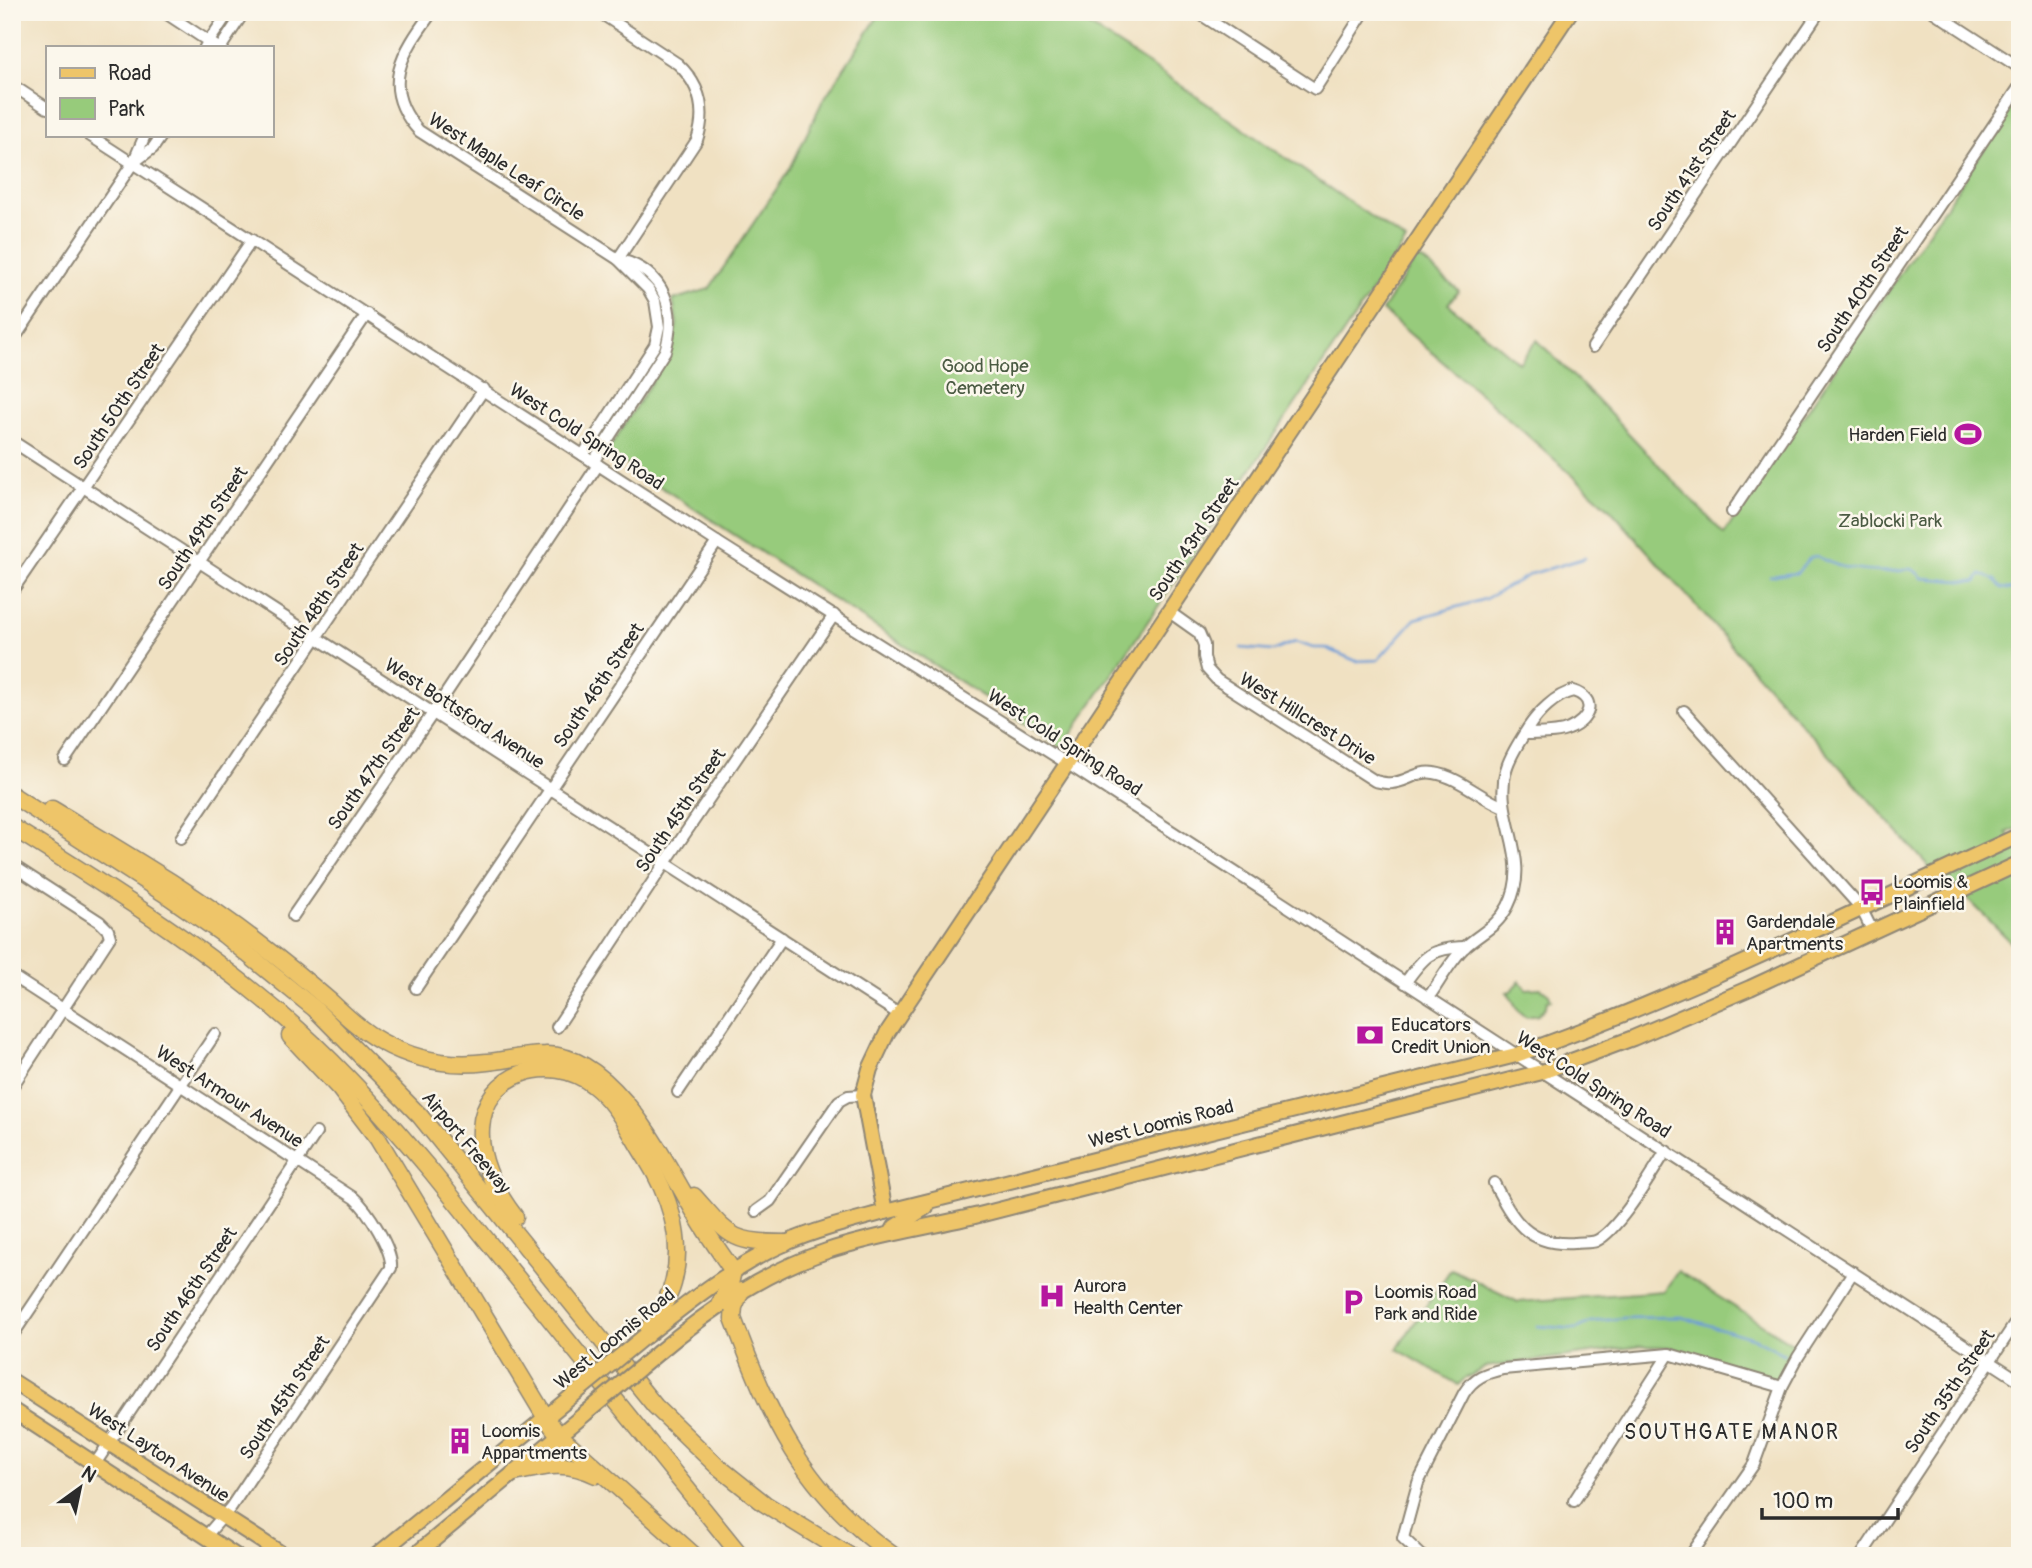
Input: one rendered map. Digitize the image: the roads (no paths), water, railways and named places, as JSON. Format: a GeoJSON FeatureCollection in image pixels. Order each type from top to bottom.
{"type":"FeatureCollection","features":[{"type":"Feature","properties":{"kind":"highway"},"geometry":{"type":"LineString","coordinates":[[17,798],[37,799],[169,881],[260,943],[365,1032],[407,1055],[424,1060],[464,1064],[546,1055],[575,1060],[587,1066],[606,1080],[620,1096],[673,1174],[696,1216],[733,1271],[730,1284],[719,1305]]}},
{"type":"Feature","properties":{"kind":"highway","name":"Airport Freeway"},"geometry":{"type":"LineString","coordinates":[[17,798],[202,919],[315,1009],[420,1116],[655,1406],[716,1465],[765,1504],[850,1556]]}},
{"type":"Feature","properties":{"kind":"highway"},"geometry":{"type":"LineString","coordinates":[[12,827],[186,940],[260,996],[325,1054],[389,1121],[741,1556]]}},
{"type":"Feature","properties":{"kind":"highway"},"geometry":{"type":"LineString","coordinates":[[186,940],[202,964],[257,1007],[298,1044],[324,1070],[361,1115],[558,1434],[695,1556]]}},
{"type":"Feature","properties":{"kind":"highway"},"geometry":{"type":"LineString","coordinates":[[589,1326],[575,1297],[501,1197],[484,1160],[481,1126],[487,1106],[504,1082],[528,1070],[569,1071],[593,1085],[617,1110],[664,1190],[676,1229],[676,1266],[670,1292],[645,1336]]}},
{"type":"Feature","properties":{"kind":"highway"},"geometry":{"type":"LineString","coordinates":[[673,1174],[723,1230],[751,1241],[785,1243]]}},
{"type":"Feature","properties":{"kind":"highway"},"geometry":{"type":"LineString","coordinates":[[741,1292],[734,1307],[733,1318],[780,1430],[812,1478],[836,1507],[869,1538],[894,1556]]}},
{"type":"Feature","properties":{"kind":"highway"},"geometry":{"type":"LineString","coordinates":[[514,1473],[567,1464],[609,1481]]}},
{"type":"Feature","properties":{"kind":"main road","name":"South 43rd Street"},"geometry":{"type":"LineString","coordinates":[[885,1212],[863,1096],[880,1045],[1570,12]]}},
{"type":"Feature","properties":{"kind":"main road","name":"West Loomis Road"},"geometry":{"type":"LineString","coordinates":[[376,1556],[645,1336],[733,1271],[785,1243],[885,1212],[1516,1055],[1575,1034],[1734,968],[2020,835]]}},
{"type":"Feature","properties":{"kind":"main road","name":"West Loomis Road"},"geometry":{"type":"LineString","coordinates":[[414,1556],[558,1434],[719,1305],[790,1266],[840,1247],[944,1224],[1542,1072],[1633,1038],[1738,993],[2020,863]]}},
{"type":"Feature","properties":{"kind":"main road"},"geometry":{"type":"LineString","coordinates":[[1208,1131],[1216,1154]]}},
{"type":"Feature","properties":{"kind":"main road"},"geometry":{"type":"LineString","coordinates":[[891,1234],[895,1227],[911,1215],[949,1196]]}},
{"type":"Feature","properties":{"kind":"main road"},"geometry":{"type":"LineString","coordinates":[[840,1247],[878,1226],[885,1212]]}},
{"type":"Feature","properties":{"kind":"main road","name":"West Layton Avenue"},"geometry":{"type":"LineString","coordinates":[[12,1381],[285,1556]]}},
{"type":"Feature","properties":{"kind":"main road"},"geometry":{"type":"LineString","coordinates":[[12,1410],[236,1556]]}},
{"type":"Feature","properties":{"kind":"street"},"geometry":{"type":"LineString","coordinates":[[164,12],[213,46]]}},
{"type":"Feature","properties":{"kind":"street"},"geometry":{"type":"LineString","coordinates":[[213,46],[229,12]]}},
{"type":"Feature","properties":{"kind":"street"},"geometry":{"type":"LineString","coordinates":[[213,46],[244,12]]}},
{"type":"Feature","properties":{"kind":"street","name":"West Maple Leaf Circle"},"geometry":{"type":"LineString","coordinates":[[432,12],[409,44],[398,70],[402,109],[409,120],[428,137],[618,259],[635,264],[657,282],[665,296],[671,321],[670,336],[591,461]]}},
{"type":"Feature","properties":{"kind":"street"},"geometry":{"type":"LineString","coordinates":[[599,12],[678,64],[695,84],[702,112],[697,139],[618,259]]}},
{"type":"Feature","properties":{"kind":"street"},"geometry":{"type":"LineString","coordinates":[[1196,12],[1315,89],[1364,12]]}},
{"type":"Feature","properties":{"kind":"street","name":"South 41st Street"},"geometry":{"type":"LineString","coordinates":[[1593,347],[1819,12]]}},
{"type":"Feature","properties":{"kind":"street"},"geometry":{"type":"LineString","coordinates":[[1934,12],[2020,68]]}},
{"type":"Feature","properties":{"kind":"street"},"geometry":{"type":"LineString","coordinates":[[12,85],[46,107]]}},
{"type":"Feature","properties":{"kind":"street","name":"South 40th Street"},"geometry":{"type":"LineString","coordinates":[[1732,512],[2020,86]]}},
{"type":"Feature","properties":{"kind":"street","name":"West Cold Spring Road"},"geometry":{"type":"LineString","coordinates":[[91,136],[717,542],[1068,764],[2020,1381]]}},
{"type":"Feature","properties":{"kind":"street"},"geometry":{"type":"LineString","coordinates":[[12,342],[133,163],[145,136]]}},
{"type":"Feature","properties":{"kind":"street"},"geometry":{"type":"LineString","coordinates":[[133,163],[153,148],[161,136]]}},
{"type":"Feature","properties":{"kind":"street","name":"South 50th Street"},"geometry":{"type":"LineString","coordinates":[[12,591],[252,240]]}},
{"type":"Feature","properties":{"kind":"street","name":"South 49th Street"},"geometry":{"type":"LineString","coordinates":[[65,760],[366,314]]}},
{"type":"Feature","properties":{"kind":"street","name":"South 48th Street"},"geometry":{"type":"LineString","coordinates":[[181,838],[484,389]]}},
{"type":"Feature","properties":{"kind":"street","name":"West Bottsford Avenue"},"geometry":{"type":"LineString","coordinates":[[12,441],[899,1014]]}},
{"type":"Feature","properties":{"kind":"street","name":"South 47th Street"},"geometry":{"type":"LineString","coordinates":[[293,916],[433,713],[591,461]]}},
{"type":"Feature","properties":{"kind":"street","name":"South 46th Street"},"geometry":{"type":"LineString","coordinates":[[416,988],[717,542]]}},
{"type":"Feature","properties":{"kind":"street","name":"West Hillcrest Drive"},"geometry":{"type":"LineString","coordinates":[[1168,611],[1199,633],[1208,669],[1217,680],[1375,781],[1391,783],[1431,772],[1448,776],[1488,801],[1504,807]]}},
{"type":"Feature","properties":{"kind":"street","name":"South 45th Street"},"geometry":{"type":"LineString","coordinates":[[557,1027],[834,615]]}},
{"type":"Feature","properties":{"kind":"street"},"geometry":{"type":"LineString","coordinates":[[1428,998],[1465,947],[1485,934],[1508,906],[1516,881],[1516,852],[1504,807],[1505,772],[1510,758],[1524,734],[1542,710],[1564,693],[1573,691],[1586,698],[1588,711],[1569,729],[1524,734]]}},
{"type":"Feature","properties":{"kind":"street"},"geometry":{"type":"LineString","coordinates":[[1684,711],[1861,908],[1872,930]]}},
{"type":"Feature","properties":{"kind":"street"},"geometry":{"type":"LineString","coordinates":[[12,865],[100,922],[109,933],[110,941],[12,1087]]}},
{"type":"Feature","properties":{"kind":"street"},"geometry":{"type":"LineString","coordinates":[[678,1092],[782,938]]}},
{"type":"Feature","properties":{"kind":"street"},"geometry":{"type":"LineString","coordinates":[[1405,983],[1423,958],[1432,952],[1444,948],[1465,947]]}},
{"type":"Feature","properties":{"kind":"street","name":"West Armour Avenue"},"geometry":{"type":"LineString","coordinates":[[12,976],[363,1206],[392,1264],[387,1274]]}},
{"type":"Feature","properties":{"kind":"street"},"geometry":{"type":"LineString","coordinates":[[12,1336],[215,1034]]}},
{"type":"Feature","properties":{"kind":"street"},"geometry":{"type":"LineString","coordinates":[[756,1211],[770,1201],[839,1101],[848,1096],[863,1096]]}},
{"type":"Feature","properties":{"kind":"street","name":"South 46th Street"},"geometry":{"type":"LineString","coordinates":[[95,1464],[316,1133]]}},
{"type":"Feature","properties":{"kind":"street"},"geometry":{"type":"LineString","coordinates":[[1494,1183],[1513,1218],[1535,1237],[1563,1244],[1596,1241],[1623,1217],[1666,1151]]}},
{"type":"Feature","properties":{"kind":"street"},"geometry":{"type":"LineString","coordinates":[[1690,1556],[1754,1464],[1782,1387],[1798,1357],[1853,1272]]}},
{"type":"Feature","properties":{"kind":"street","name":"South 45th Street"},"geometry":{"type":"LineString","coordinates":[[206,1536],[223,1516],[387,1274]]}},
{"type":"Feature","properties":{"kind":"street","name":"South 35th Street"},"geometry":{"type":"LineString","coordinates":[[1861,1556],[2020,1316]]}},
{"type":"Feature","properties":{"kind":"street"},"geometry":{"type":"LineString","coordinates":[[1422,1556],[1403,1538],[1419,1483],[1472,1381],[1487,1373],[1503,1369],[1669,1354],[1782,1387]]}},
{"type":"Feature","properties":{"kind":"street"},"geometry":{"type":"LineString","coordinates":[[1574,1501],[1669,1354]]}},
{"type":"Feature","properties":{"kind":"waterway"},"geometry":{"type":"LineString","coordinates":[[1770,576],[1797,573],[1811,557],[1817,556],[1856,570],[1888,572],[1911,569],[1922,578],[1976,582],[1981,574],[1995,580],[2002,588],[2020,591]]}},
{"type":"Feature","properties":{"kind":"waterway"},"geometry":{"type":"LineString","coordinates":[[1241,648],[1273,651],[1295,642],[1314,648],[1326,648],[1356,661],[1378,660],[1415,619],[1485,599],[1531,574],[1585,558]]}},
{"type":"Feature","properties":{"kind":"waterway"},"geometry":{"type":"LineString","coordinates":[[1537,1326],[1577,1329],[1591,1322],[1624,1318],[1681,1317],[1756,1339],[1784,1354]]}},
{"type":"Feature","properties":{"kind":"place","name":"Harden Field"},"geometry":{"type":"Point","coordinates":[1968,434]}},
{"type":"Feature","properties":{"kind":"place","name":"Loomis & Plainfield"},"geometry":{"type":"Point","coordinates":[1872,892]}},
{"type":"Feature","properties":{"kind":"place","name":"Gardendale Apartments"},"geometry":{"type":"Point","coordinates":[1725,932]}},
{"type":"Feature","properties":{"kind":"place","name":"Educators Credit Union"},"geometry":{"type":"Point","coordinates":[1370,1035]}},
{"type":"Feature","properties":{"kind":"place","name":"Aurora Health Center"},"geometry":{"type":"Point","coordinates":[1052,1296]}},
{"type":"Feature","properties":{"kind":"place","name":"Loomis Road Park and Ride"},"geometry":{"type":"Point","coordinates":[1353,1302]}},
{"type":"Feature","properties":{"kind":"place","name":"Loomis Appartments"},"geometry":{"type":"Point","coordinates":[460,1441]}},
{"type":"Feature","properties":{"kind":"district","name":"SOUTHGATE MANOR"},"geometry":{"type":"Point","coordinates":[1732,1432]}},
{"type":"Feature","properties":{"kind":"park label","name":"Good Hope Cemetery"},"geometry":{"type":"Point","coordinates":[985,376]}},
{"type":"Feature","properties":{"kind":"park label","name":"Zablocki Park"},"geometry":{"type":"Point","coordinates":[1890,520]}}]}
